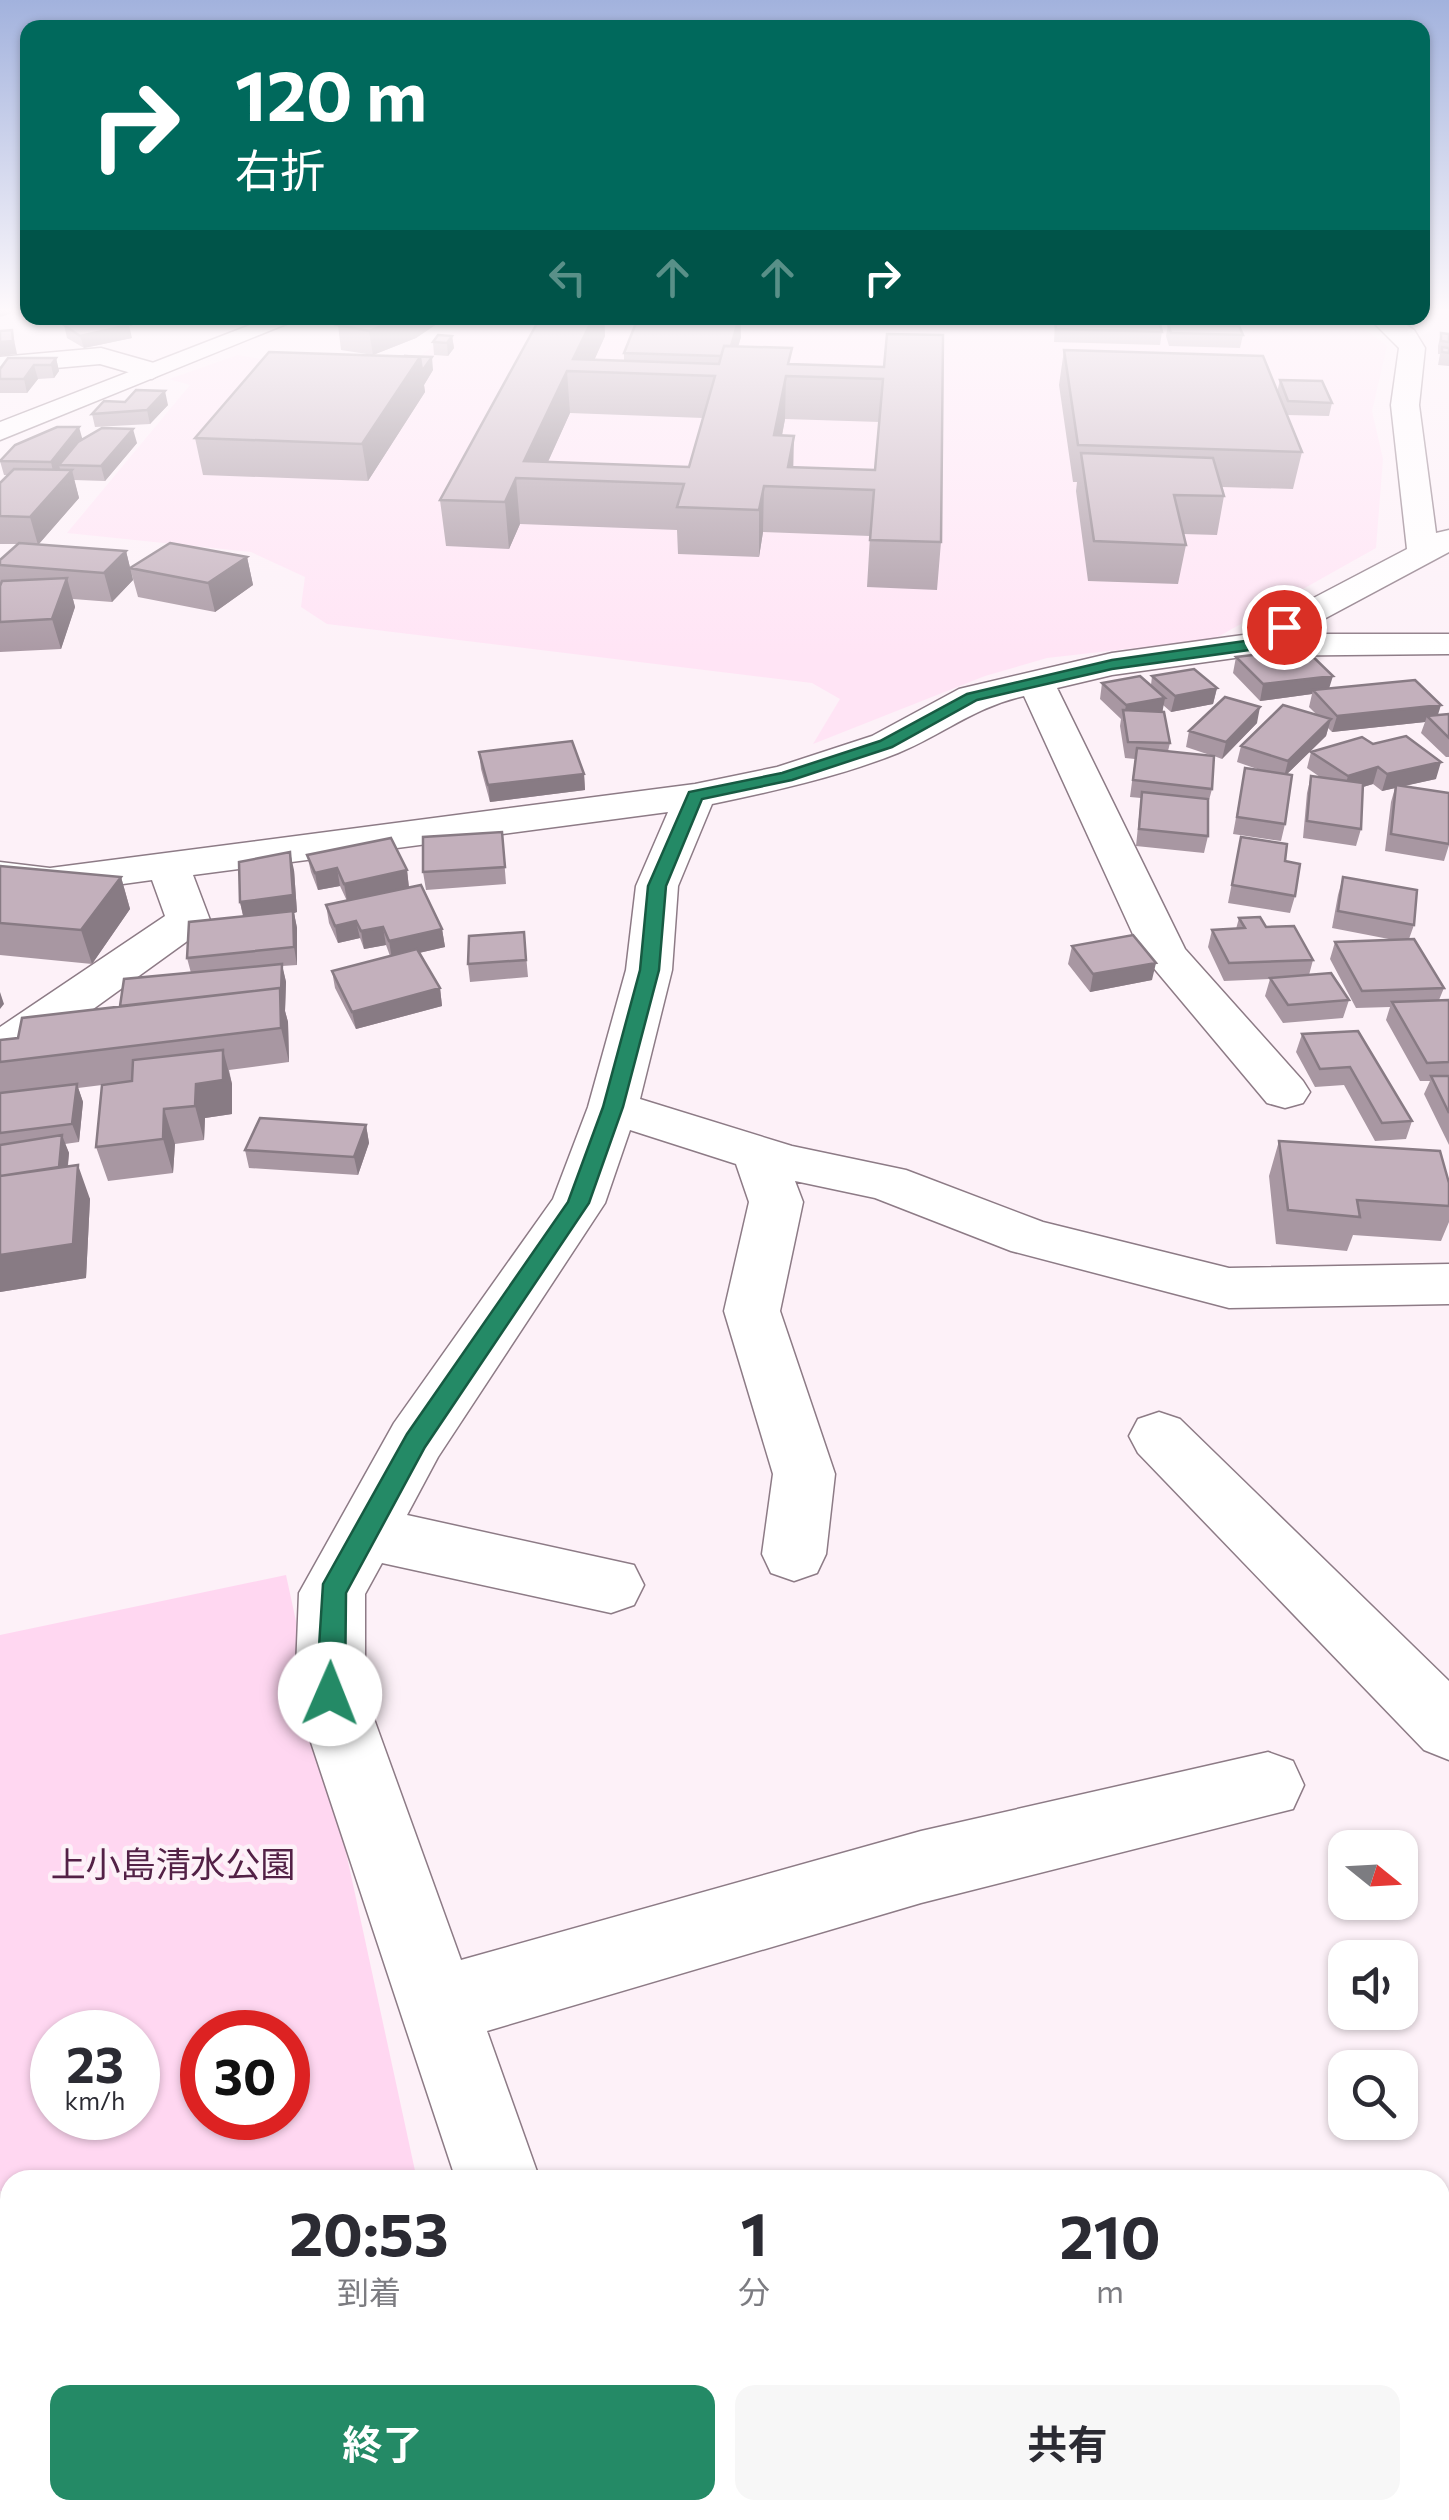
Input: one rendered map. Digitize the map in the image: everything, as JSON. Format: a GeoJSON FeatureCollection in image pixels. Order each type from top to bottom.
{"type":"FeatureCollection","features":[{"type":"Feature","properties":{"kind":"street"},"geometry":{"type":"LineString","coordinates":[[1249,645],[1436,546],[1409,425]]}},
{"type":"Feature","properties":{"kind":"street"},"geometry":{"type":"LineString","coordinates":[[0,875],[50,881],[695,796],[786,777],[886,744],[972,697],[1112,664],[1249,645],[1449,644]]}},
{"type":"Feature","properties":{"kind":"street"},"geometry":{"type":"LineString","coordinates":[[1036,682],[1165,954],[1285,1092]]}},
{"type":"Feature","properties":{"kind":"street"},"geometry":{"type":"LineString","coordinates":[[494,2170],[330,1694],[332,1592],[416,1440],[578,1203],[613,1107],[649,970],[657,886],[695,796]]}},
{"type":"Feature","properties":{"kind":"street"},"geometry":{"type":"LineString","coordinates":[[0,1046],[36,1028],[188,920],[169,866]]}},
{"type":"Feature","properties":{"kind":"street"},"geometry":{"type":"LineString","coordinates":[[613,1107],[758,1153],[887,1184],[1030,1238],[1229,1288],[1449,1284]]}},
{"type":"Feature","properties":{"kind":"street"},"geometry":{"type":"LineString","coordinates":[[758,1153],[776,1202],[752,1311],[804,1474],[794,1554]]}},
{"type":"Feature","properties":{"kind":"street"},"geometry":{"type":"LineString","coordinates":[[1159,1436],[1449,1728]]}},
{"type":"Feature","properties":{"kind":"street"},"geometry":{"type":"LineString","coordinates":[[365,1533],[611,1585]]}},
{"type":"Feature","properties":{"kind":"street"},"geometry":{"type":"LineString","coordinates":[[436,2006],[921,1867],[1268,1785]]}},
{"type":"Feature","properties":{"kind":"shaded area"},"geometry":{"type":"Polygon","coordinates":[[[157,425],[1375,425],[1383,459],[1376,548],[1214,639],[1047,658],[985,676],[813,744],[840,699],[812,683],[327,624],[301,607],[305,577],[251,552],[67,533],[157,425]]]}},
{"type":"Feature","properties":{"kind":"green space","name":"上小島清水公園"},"geometry":{"type":"Polygon","coordinates":[[[286,1575],[415,2170],[0,2170],[0,1635],[286,1575]]]}},
{"type":"Feature","properties":{"kind":"building"},"geometry":{"type":"Polygon","coordinates":[[[207,425],[375,425],[362,444],[195,438],[207,425]]]}},
{"type":"Feature","properties":{"kind":"building"},"geometry":{"type":"Polygon","coordinates":[[[481,425],[541,425],[524,461],[689,467],[701,425],[776,425],[774,435],[794,436],[788,467],[875,470],[879,425],[942,425],[941,542],[870,540],[874,490],[764,486],[759,510],[677,507],[684,484],[516,478],[505,502],[440,500],[481,425]]]}},
{"type":"Feature","properties":{"kind":"building"},"geometry":{"type":"Polygon","coordinates":[[[1075,425],[1291,425],[1302,452],[1078,445],[1075,425]]]}},
{"type":"Feature","properties":{"kind":"building"},"geometry":{"type":"Polygon","coordinates":[[[57,427],[79,427],[51,462],[0,461],[15,445],[57,427]]]}},
{"type":"Feature","properties":{"kind":"building"},"geometry":{"type":"Polygon","coordinates":[[[102,428],[133,429],[101,466],[59,465],[78,442],[102,428]]]}},
{"type":"Feature","properties":{"kind":"building"},"geometry":{"type":"Polygon","coordinates":[[[1081,453],[1213,458],[1224,496],[1174,495],[1186,545],[1094,541],[1081,453]]]}},
{"type":"Feature","properties":{"kind":"building"},"geometry":{"type":"Polygon","coordinates":[[[14,469],[72,470],[30,517],[0,516],[0,483],[14,469]]]}},
{"type":"Feature","properties":{"kind":"building"},"geometry":{"type":"Polygon","coordinates":[[[19,543],[126,551],[104,573],[0,565],[0,560],[19,543]]]}},
{"type":"Feature","properties":{"kind":"building"},"geometry":{"type":"Polygon","coordinates":[[[170,543],[247,557],[208,583],[130,568],[170,543]]]}},
{"type":"Feature","properties":{"kind":"building"},"geometry":{"type":"Polygon","coordinates":[[[67,578],[52,619],[0,622],[2,581],[67,578]]]}},
{"type":"Feature","properties":{"kind":"building"},"geometry":{"type":"Polygon","coordinates":[[[1305,649],[1333,676],[1263,684],[1236,657],[1305,649]]]}},
{"type":"Feature","properties":{"kind":"building"},"geometry":{"type":"Polygon","coordinates":[[[1194,669],[1217,688],[1175,696],[1152,676],[1194,669]]]}},
{"type":"Feature","properties":{"kind":"building"},"geometry":{"type":"Polygon","coordinates":[[[1140,676],[1165,698],[1126,705],[1102,683],[1140,676]]]}},
{"type":"Feature","properties":{"kind":"building"},"geometry":{"type":"Polygon","coordinates":[[[1415,680],[1441,705],[1337,716],[1313,690],[1415,680]]]}},
{"type":"Feature","properties":{"kind":"building"},"geometry":{"type":"Polygon","coordinates":[[[1225,697],[1260,707],[1226,742],[1189,731],[1225,697]]]}},
{"type":"Feature","properties":{"kind":"building"},"geometry":{"type":"Polygon","coordinates":[[[1283,705],[1331,719],[1288,761],[1241,746],[1283,705]]]}},
{"type":"Feature","properties":{"kind":"building"},"geometry":{"type":"Polygon","coordinates":[[[1123,710],[1164,712],[1170,743],[1128,742],[1123,710]]]}},
{"type":"Feature","properties":{"kind":"building"},"geometry":{"type":"Polygon","coordinates":[[[1449,714],[1449,738],[1427,716],[1449,714]]]}},
{"type":"Feature","properties":{"kind":"building"},"geometry":{"type":"Polygon","coordinates":[[[1406,736],[1441,762],[1387,774],[1378,767],[1348,776],[1311,752],[1362,737],[1373,744],[1406,736]]]}},
{"type":"Feature","properties":{"kind":"building"},"geometry":{"type":"Polygon","coordinates":[[[572,741],[584,774],[488,785],[479,752],[572,741]]]}},
{"type":"Feature","properties":{"kind":"building"},"geometry":{"type":"Polygon","coordinates":[[[1137,748],[1214,756],[1212,789],[1133,780],[1137,748]]]}},
{"type":"Feature","properties":{"kind":"building"},"geometry":{"type":"Polygon","coordinates":[[[1245,768],[1292,775],[1285,824],[1237,817],[1245,768]]]}},
{"type":"Feature","properties":{"kind":"building"},"geometry":{"type":"Polygon","coordinates":[[[1311,776],[1363,783],[1361,829],[1307,821],[1311,776]]]}},
{"type":"Feature","properties":{"kind":"building"},"geometry":{"type":"Polygon","coordinates":[[[1396,785],[1449,793],[1449,844],[1391,834],[1396,785]]]}},
{"type":"Feature","properties":{"kind":"building"},"geometry":{"type":"Polygon","coordinates":[[[1142,792],[1208,799],[1208,836],[1139,829],[1142,792]]]}},
{"type":"Feature","properties":{"kind":"building"},"geometry":{"type":"Polygon","coordinates":[[[502,832],[505,867],[423,872],[423,837],[502,832]]]}},
{"type":"Feature","properties":{"kind":"building"},"geometry":{"type":"Polygon","coordinates":[[[1241,837],[1287,844],[1285,861],[1300,864],[1295,896],[1232,885],[1241,837]]]}},
{"type":"Feature","properties":{"kind":"building"},"geometry":{"type":"Polygon","coordinates":[[[391,838],[407,870],[344,884],[337,868],[315,873],[307,855],[391,838]]]}},
{"type":"Feature","properties":{"kind":"building"},"geometry":{"type":"Polygon","coordinates":[[[290,852],[293,895],[240,902],[239,862],[290,852]]]}},
{"type":"Feature","properties":{"kind":"building"},"geometry":{"type":"Polygon","coordinates":[[[0,866],[121,877],[81,930],[0,923],[0,866]]]}},
{"type":"Feature","properties":{"kind":"building"},"geometry":{"type":"Polygon","coordinates":[[[1343,877],[1417,890],[1414,925],[1338,911],[1343,877]]]}},
{"type":"Feature","properties":{"kind":"building"},"geometry":{"type":"Polygon","coordinates":[[[421,885],[442,929],[389,941],[383,927],[361,931],[356,921],[335,926],[326,905],[421,885]]]}},
{"type":"Feature","properties":{"kind":"building"},"geometry":{"type":"Polygon","coordinates":[[[293,911],[294,947],[187,958],[189,922],[293,911]]]}},
{"type":"Feature","properties":{"kind":"building"},"geometry":{"type":"Polygon","coordinates":[[[1260,917],[1266,927],[1294,926],[1313,960],[1229,963],[1212,930],[1245,928],[1239,918],[1260,917]]]}},
{"type":"Feature","properties":{"kind":"building"},"geometry":{"type":"Polygon","coordinates":[[[524,932],[526,960],[468,964],[469,936],[524,932]]]}},
{"type":"Feature","properties":{"kind":"building"},"geometry":{"type":"Polygon","coordinates":[[[1133,935],[1156,963],[1093,974],[1072,946],[1133,935]]]}},
{"type":"Feature","properties":{"kind":"building"},"geometry":{"type":"Polygon","coordinates":[[[1414,939],[1444,988],[1362,991],[1335,942],[1414,939]]]}},
{"type":"Feature","properties":{"kind":"building"},"geometry":{"type":"Polygon","coordinates":[[[417,949],[440,988],[352,1012],[332,971],[417,949]]]}},
{"type":"Feature","properties":{"kind":"building"},"geometry":{"type":"Polygon","coordinates":[[[282,964],[281,993],[280,988],[120,1006],[124,979],[282,964]]]}},
{"type":"Feature","properties":{"kind":"building"},"geometry":{"type":"Polygon","coordinates":[[[1331,973],[1349,1000],[1288,1005],[1270,978],[1331,973]]]}},
{"type":"Feature","properties":{"kind":"building"},"geometry":{"type":"Polygon","coordinates":[[[280,988],[281,1028],[0,1062],[0,1040],[18,1038],[22,1018],[280,988]]]}},
{"type":"Feature","properties":{"kind":"building"},"geometry":{"type":"Polygon","coordinates":[[[1449,1000],[1449,1062],[1427,1063],[1392,1002],[1449,1000]]]}},
{"type":"Feature","properties":{"kind":"building"},"geometry":{"type":"Polygon","coordinates":[[[1358,1031],[1412,1121],[1382,1123],[1350,1067],[1320,1069],[1302,1034],[1358,1031]]]}},
{"type":"Feature","properties":{"kind":"building"},"geometry":{"type":"Polygon","coordinates":[[[223,1050],[223,1080],[196,1084],[195,1106],[164,1109],[163,1139],[96,1147],[102,1085],[132,1081],[133,1060],[223,1050]]]}},
{"type":"Feature","properties":{"kind":"building"},"geometry":{"type":"Polygon","coordinates":[[[1431,1076],[1449,1076],[1449,1113],[1431,1076]]]}},
{"type":"Feature","properties":{"kind":"building"},"geometry":{"type":"Polygon","coordinates":[[[77,1084],[72,1124],[0,1133],[0,1093],[77,1084]]]}},
{"type":"Feature","properties":{"kind":"building"},"geometry":{"type":"Polygon","coordinates":[[[260,1118],[366,1125],[354,1157],[245,1150],[260,1118]]]}},
{"type":"Feature","properties":{"kind":"building"},"geometry":{"type":"Polygon","coordinates":[[[62,1135],[59,1167],[0,1176],[0,1145],[62,1135]]]}},
{"type":"Feature","properties":{"kind":"building"},"geometry":{"type":"Polygon","coordinates":[[[1279,1141],[1440,1151],[1449,1183],[1449,1206],[1357,1200],[1360,1217],[1288,1210],[1279,1141]]]}},
{"type":"Feature","properties":{"kind":"building"},"geometry":{"type":"Polygon","coordinates":[[[78,1165],[73,1244],[0,1255],[0,1176],[78,1165]]]}},
{"type":"Feature","properties":{"kind":"route"},"geometry":{"type":"LineString","coordinates":[[330,1694],[332,1592],[416,1440],[578,1203],[613,1107],[649,970],[657,886],[695,796],[786,777],[886,744],[972,697],[1112,664],[1249,645],[1284,627]]}}]}
